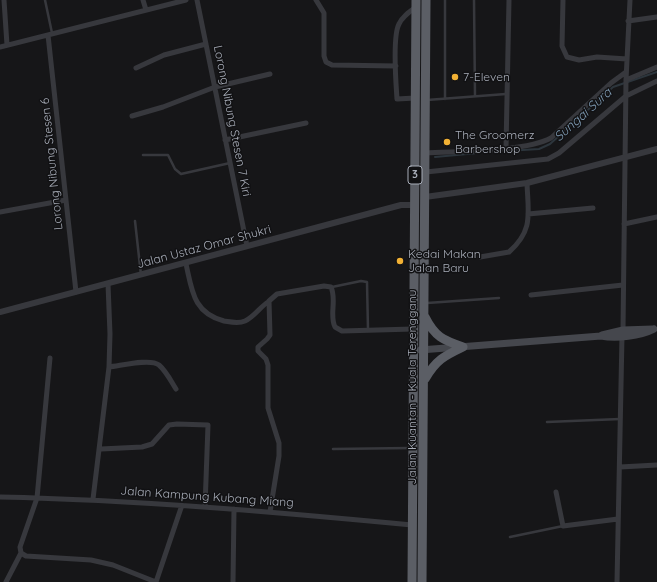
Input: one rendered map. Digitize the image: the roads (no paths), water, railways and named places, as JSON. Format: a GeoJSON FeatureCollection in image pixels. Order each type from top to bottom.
{"type":"FeatureCollection","features":[{"type":"Feature","properties":{"kind":"highway","name":"Jalan Kuantan - Kuala Terengganu"},"geometry":{"type":"LineString","coordinates":[[422,582],[425,380],[424,303],[426,0]]}},
{"type":"Feature","properties":{"kind":"highway","name":"Jalan Kuantan - Kuala Terengganu"},"geometry":{"type":"LineString","coordinates":[[412,582],[416,4]]}},
{"type":"Feature","properties":{"kind":"highway"},"geometry":{"type":"LineString","coordinates":[[424,315],[438,337],[463,347]]}},
{"type":"Feature","properties":{"kind":"highway"},"geometry":{"type":"LineString","coordinates":[[425,380],[433,366],[441,358],[463,347]]}},
{"type":"Feature","properties":{"kind":"main road"},"geometry":{"type":"LineString","coordinates":[[414,350],[601,336],[610,337],[622,333],[646,333],[656,329]]}},
{"type":"Feature","properties":{"kind":"street"},"geometry":{"type":"LineString","coordinates":[[4,0],[8,45]]}},
{"type":"Feature","properties":{"kind":"street"},"geometry":{"type":"LineString","coordinates":[[143,0],[146,10]]}},
{"type":"Feature","properties":{"kind":"street"},"geometry":{"type":"LineString","coordinates":[[0,47],[186,0]]}},
{"type":"Feature","properties":{"kind":"street","name":"Lorong Nibung Stesen 7 Kiri"},"geometry":{"type":"LineString","coordinates":[[197,0],[247,246]]}},
{"type":"Feature","properties":{"kind":"street"},"geometry":{"type":"LineString","coordinates":[[316,0],[324,13],[324,56],[326,62],[332,65],[396,66]]}},
{"type":"Feature","properties":{"kind":"street"},"geometry":{"type":"LineString","coordinates":[[506,148],[509,0]]}},
{"type":"Feature","properties":{"kind":"street"},"geometry":{"type":"LineString","coordinates":[[563,0],[562,46],[567,57],[579,60],[597,57],[627,59]]}},
{"type":"Feature","properties":{"kind":"street"},"geometry":{"type":"LineString","coordinates":[[617,582],[626,72],[630,0]]}},
{"type":"Feature","properties":{"kind":"street"},"geometry":{"type":"LineString","coordinates":[[415,98],[397,99],[396,66],[398,25],[416,4]]}},
{"type":"Feature","properties":{"kind":"street"},"geometry":{"type":"LineString","coordinates":[[628,21],[657,16]]}},
{"type":"Feature","properties":{"kind":"street","name":"Lorong Nibung Stesen 6"},"geometry":{"type":"LineString","coordinates":[[50,34],[76,292]]}},
{"type":"Feature","properties":{"kind":"street"},"geometry":{"type":"LineString","coordinates":[[136,68],[158,57],[206,44]]}},
{"type":"Feature","properties":{"kind":"street"},"geometry":{"type":"LineString","coordinates":[[626,81],[657,68]]}},
{"type":"Feature","properties":{"kind":"street"},"geometry":{"type":"LineString","coordinates":[[426,152],[536,145],[550,138],[611,83],[626,72]]}},
{"type":"Feature","properties":{"kind":"street"},"geometry":{"type":"LineString","coordinates":[[132,116],[163,107],[215,87],[270,74]]}},
{"type":"Feature","properties":{"kind":"street"},"geometry":{"type":"LineString","coordinates":[[426,172],[548,159],[559,153],[626,94],[657,81]]}},
{"type":"Feature","properties":{"kind":"street"},"geometry":{"type":"LineString","coordinates":[[225,140],[306,123]]}},
{"type":"Feature","properties":{"kind":"street"},"geometry":{"type":"LineString","coordinates":[[425,197],[527,183],[657,150]]}},
{"type":"Feature","properties":{"kind":"street"},"geometry":{"type":"LineString","coordinates":[[480,257],[509,252],[526,232],[528,214],[527,183]]}},
{"type":"Feature","properties":{"kind":"street"},"geometry":{"type":"LineString","coordinates":[[0,212],[66,200]]}},
{"type":"Feature","properties":{"kind":"street","name":"Jalan Ustaz Omar Shukri"},"geometry":{"type":"LineString","coordinates":[[0,312],[186,264],[247,246],[401,205],[414,205]]}},
{"type":"Feature","properties":{"kind":"street"},"geometry":{"type":"LineString","coordinates":[[528,214],[593,208]]}},
{"type":"Feature","properties":{"kind":"street"},"geometry":{"type":"LineString","coordinates":[[624,224],[657,217]]}},
{"type":"Feature","properties":{"kind":"street"},"geometry":{"type":"LineString","coordinates":[[186,264],[193,297],[209,315],[229,322],[240,323],[253,316],[277,294],[324,286],[331,287],[334,293],[332,321],[335,327],[342,331],[413,329]]}},
{"type":"Feature","properties":{"kind":"street"},"geometry":{"type":"LineString","coordinates":[[93,499],[109,367],[110,334],[108,284]]}},
{"type":"Feature","properties":{"kind":"street"},"geometry":{"type":"LineString","coordinates":[[531,295],[623,285]]}},
{"type":"Feature","properties":{"kind":"street"},"geometry":{"type":"LineString","coordinates":[[268,302],[270,335],[267,340],[258,347],[258,351],[266,359],[268,364],[268,408],[279,443],[279,456],[270,512]]}},
{"type":"Feature","properties":{"kind":"street"},"geometry":{"type":"LineString","coordinates":[[6,582],[21,553],[20,547],[37,498],[50,358]]}},
{"type":"Feature","properties":{"kind":"street"},"geometry":{"type":"LineString","coordinates":[[109,367],[137,363],[155,363],[163,370],[176,389]]}},
{"type":"Feature","properties":{"kind":"street"},"geometry":{"type":"LineString","coordinates":[[100,449],[142,447],[152,444],[169,425],[208,425],[205,507]]}},
{"type":"Feature","properties":{"kind":"street"},"geometry":{"type":"LineString","coordinates":[[620,467],[657,465]]}},
{"type":"Feature","properties":{"kind":"street"},"geometry":{"type":"LineString","coordinates":[[556,492],[563,526],[618,519]]}},
{"type":"Feature","properties":{"kind":"street","name":"Jalan Kampung Kubang Miang"},"geometry":{"type":"LineString","coordinates":[[0,497],[93,499],[182,505],[412,525]]}},
{"type":"Feature","properties":{"kind":"street"},"geometry":{"type":"LineString","coordinates":[[21,553],[26,556],[91,560],[113,565],[156,582],[182,505]]}},
{"type":"Feature","properties":{"kind":"street"},"geometry":{"type":"LineString","coordinates":[[233,582],[234,509]]}},
{"type":"Feature","properties":{"kind":"lane"},"geometry":{"type":"LineString","coordinates":[[45,0],[50,34]]}},
{"type":"Feature","properties":{"kind":"lane"},"geometry":{"type":"LineString","coordinates":[[445,0],[445,99]]}},
{"type":"Feature","properties":{"kind":"lane"},"geometry":{"type":"LineString","coordinates":[[474,0],[475,96]]}},
{"type":"Feature","properties":{"kind":"lane"},"geometry":{"type":"LineString","coordinates":[[425,100],[507,94]]}},
{"type":"Feature","properties":{"kind":"lane"},"geometry":{"type":"LineString","coordinates":[[143,155],[169,155],[175,169],[181,174],[230,163]]}},
{"type":"Feature","properties":{"kind":"lane"},"geometry":{"type":"LineString","coordinates":[[135,221],[141,275]]}},
{"type":"Feature","properties":{"kind":"lane"},"geometry":{"type":"LineString","coordinates":[[331,287],[361,281],[367,282],[368,330]]}},
{"type":"Feature","properties":{"kind":"lane"},"geometry":{"type":"LineString","coordinates":[[424,303],[499,298]]}},
{"type":"Feature","properties":{"kind":"lane"},"geometry":{"type":"LineString","coordinates":[[547,422],[620,419]]}},
{"type":"Feature","properties":{"kind":"lane"},"geometry":{"type":"LineString","coordinates":[[333,449],[413,448]]}},
{"type":"Feature","properties":{"kind":"lane"},"geometry":{"type":"LineString","coordinates":[[510,537],[563,526]]}},
{"type":"Feature","properties":{"kind":"waterway","name":"Sungai Sura"},"geometry":{"type":"LineString","coordinates":[[506,151],[539,149],[550,144],[613,87],[657,72]]}},
{"type":"Feature","properties":{"kind":"waterway","name":"Sungai Sura"},"geometry":{"type":"LineString","coordinates":[[435,157],[478,153]]}},
{"type":"Feature","properties":{"kind":"place","name":"7-Eleven"},"geometry":{"type":"Point","coordinates":[455,77]}},
{"type":"Feature","properties":{"kind":"place","name":"The Groomerz Barbershop"},"geometry":{"type":"Point","coordinates":[447,142]}},
{"type":"Feature","properties":{"kind":"place","name":"Kedai Makan Jalan Baru"},"geometry":{"type":"Point","coordinates":[400,261]}}]}
